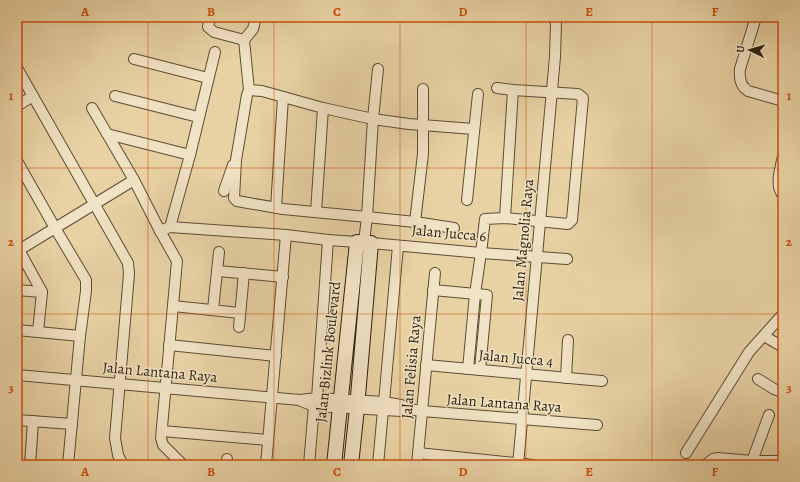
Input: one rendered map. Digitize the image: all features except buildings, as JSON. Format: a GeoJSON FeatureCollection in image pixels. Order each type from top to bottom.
{"type":"FeatureCollection","features":[{"type":"Feature","properties":{"kind":"street"},"geometry":{"type":"LineString","coordinates":[[210,17],[208,27],[214,32],[244,40]]}},
{"type":"Feature","properties":{"kind":"street"},"geometry":{"type":"LineString","coordinates":[[244,40],[253,29],[256,17]]}},
{"type":"Feature","properties":{"kind":"street","name":"Jalan Magnolia Raya"},"geometry":{"type":"LineString","coordinates":[[518,464],[551,93],[556,23],[554,17]]}},
{"type":"Feature","properties":{"kind":"street"},"geometry":{"type":"LineString","coordinates":[[756,17],[740,69],[740,83],[748,91],[783,101]]}},
{"type":"Feature","properties":{"kind":"street"},"geometry":{"type":"LineString","coordinates":[[244,40],[249,90],[236,160],[234,198],[237,201],[276,208],[415,222],[454,228]]}},
{"type":"Feature","properties":{"kind":"street"},"geometry":{"type":"LineString","coordinates":[[160,231],[170,228],[190,155],[215,52]]}},
{"type":"Feature","properties":{"kind":"street"},"geometry":{"type":"LineString","coordinates":[[134,59],[208,78]]}},
{"type":"Feature","properties":{"kind":"street"},"geometry":{"type":"LineString","coordinates":[[17,68],[128,263],[129,274],[115,438],[118,455],[123,465]]}},
{"type":"Feature","properties":{"kind":"street"},"geometry":{"type":"LineString","coordinates":[[351,465],[358,404],[364,242],[378,69]]}},
{"type":"Feature","properties":{"kind":"street"},"geometry":{"type":"LineString","coordinates":[[468,369],[484,221],[487,218],[505,218],[568,224],[572,220],[583,98],[578,94],[496,88]]}},
{"type":"Feature","properties":{"kind":"street"},"geometry":{"type":"LineString","coordinates":[[415,222],[423,154],[423,89]]}},
{"type":"Feature","properties":{"kind":"street"},"geometry":{"type":"LineString","coordinates":[[249,90],[373,119],[409,124],[474,129]]}},
{"type":"Feature","properties":{"kind":"street"},"geometry":{"type":"LineString","coordinates":[[505,218],[513,90]]}},
{"type":"Feature","properties":{"kind":"street"},"geometry":{"type":"LineString","coordinates":[[467,200],[478,94]]}},
{"type":"Feature","properties":{"kind":"street"},"geometry":{"type":"LineString","coordinates":[[17,106],[33,96]]}},
{"type":"Feature","properties":{"kind":"street"},"geometry":{"type":"LineString","coordinates":[[115,96],[198,117]]}},
{"type":"Feature","properties":{"kind":"street"},"geometry":{"type":"LineString","coordinates":[[276,208],[283,97]]}},
{"type":"Feature","properties":{"kind":"street"},"geometry":{"type":"LineString","coordinates":[[92,108],[134,180],[177,261],[161,438],[163,445],[183,465]]}},
{"type":"Feature","properties":{"kind":"street"},"geometry":{"type":"LineString","coordinates":[[316,212],[322,108]]}},
{"type":"Feature","properties":{"kind":"street"},"geometry":{"type":"LineString","coordinates":[[107,134],[190,155]]}},
{"type":"Feature","properties":{"kind":"street"},"geometry":{"type":"LineString","coordinates":[[783,156],[778,184],[783,195]]}},
{"type":"Feature","properties":{"kind":"street"},"geometry":{"type":"LineString","coordinates":[[224,191],[236,160]]}},
{"type":"Feature","properties":{"kind":"street"},"geometry":{"type":"LineString","coordinates":[[17,161],[86,280],[86,291],[75,380],[68,465]]}},
{"type":"Feature","properties":{"kind":"street"},"geometry":{"type":"LineString","coordinates":[[18,249],[95,205],[134,180]]}},
{"type":"Feature","properties":{"kind":"street","name":"Jalan Jucca 6"},"geometry":{"type":"LineString","coordinates":[[170,228],[286,235],[481,254],[567,259]]}},
{"type":"Feature","properties":{"kind":"street"},"geometry":{"type":"LineString","coordinates":[[266,465],[286,235]]}},
{"type":"Feature","properties":{"kind":"street"},"geometry":{"type":"LineString","coordinates":[[309,465],[328,240]]}},
{"type":"Feature","properties":{"kind":"street","name":"Jalan Bizlink Boulevard"},"geometry":{"type":"LineString","coordinates":[[334,465],[340,403],[364,242]]}},
{"type":"Feature","properties":{"kind":"street"},"geometry":{"type":"LineString","coordinates":[[378,465],[398,246]]}},
{"type":"Feature","properties":{"kind":"street"},"geometry":{"type":"LineString","coordinates":[[17,269],[18,249]]}},
{"type":"Feature","properties":{"kind":"street"},"geometry":{"type":"LineString","coordinates":[[18,249],[42,292],[38,332]]}},
{"type":"Feature","properties":{"kind":"street"},"geometry":{"type":"LineString","coordinates":[[213,310],[220,252]]}},
{"type":"Feature","properties":{"kind":"street"},"geometry":{"type":"LineString","coordinates":[[218,271],[283,277]]}},
{"type":"Feature","properties":{"kind":"street","name":"Jalan Felisia Raya"},"geometry":{"type":"LineString","coordinates":[[418,465],[435,272]]}},
{"type":"Feature","properties":{"kind":"street"},"geometry":{"type":"LineString","coordinates":[[239,327],[244,273]]}},
{"type":"Feature","properties":{"kind":"street"},"geometry":{"type":"LineString","coordinates":[[17,290],[42,292]]}},
{"type":"Feature","properties":{"kind":"street"},"geometry":{"type":"LineString","coordinates":[[433,290],[487,295],[480,370]]}},
{"type":"Feature","properties":{"kind":"street"},"geometry":{"type":"LineString","coordinates":[[173,306],[240,313]]}},
{"type":"Feature","properties":{"kind":"street"},"geometry":{"type":"LineString","coordinates":[[686,453],[750,352],[783,314]]}},
{"type":"Feature","properties":{"kind":"street"},"geometry":{"type":"LineString","coordinates":[[17,330],[80,336]]}},
{"type":"Feature","properties":{"kind":"street"},"geometry":{"type":"LineString","coordinates":[[764,336],[783,346]]}},
{"type":"Feature","properties":{"kind":"street"},"geometry":{"type":"LineString","coordinates":[[566,378],[568,340]]}},
{"type":"Feature","properties":{"kind":"street"},"geometry":{"type":"LineString","coordinates":[[169,345],[276,356]]}},
{"type":"Feature","properties":{"kind":"street","name":"Jalan Jucca 4"},"geometry":{"type":"LineString","coordinates":[[426,365],[602,381]]}},
{"type":"Feature","properties":{"kind":"street","name":"Jalan Lantana Raya"},"geometry":{"type":"LineString","coordinates":[[17,375],[315,402],[384,406],[401,405],[408,409],[422,412],[522,418],[597,425]]}},
{"type":"Feature","properties":{"kind":"street"},"geometry":{"type":"LineString","coordinates":[[758,380],[783,392]]}},
{"type":"Feature","properties":{"kind":"street"},"geometry":{"type":"LineString","coordinates":[[752,461],[769,415]]}},
{"type":"Feature","properties":{"kind":"street"},"geometry":{"type":"LineString","coordinates":[[17,420],[72,424]]}},
{"type":"Feature","properties":{"kind":"street"},"geometry":{"type":"LineString","coordinates":[[30,465],[33,421]]}},
{"type":"Feature","properties":{"kind":"street"},"geometry":{"type":"LineString","coordinates":[[162,431],[268,440]]}},
{"type":"Feature","properties":{"kind":"street"},"geometry":{"type":"LineString","coordinates":[[418,454],[463,461],[533,465]]}},
{"type":"Feature","properties":{"kind":"street"},"geometry":{"type":"LineString","coordinates":[[705,465],[712,459],[739,462],[782,459]]}}]}
